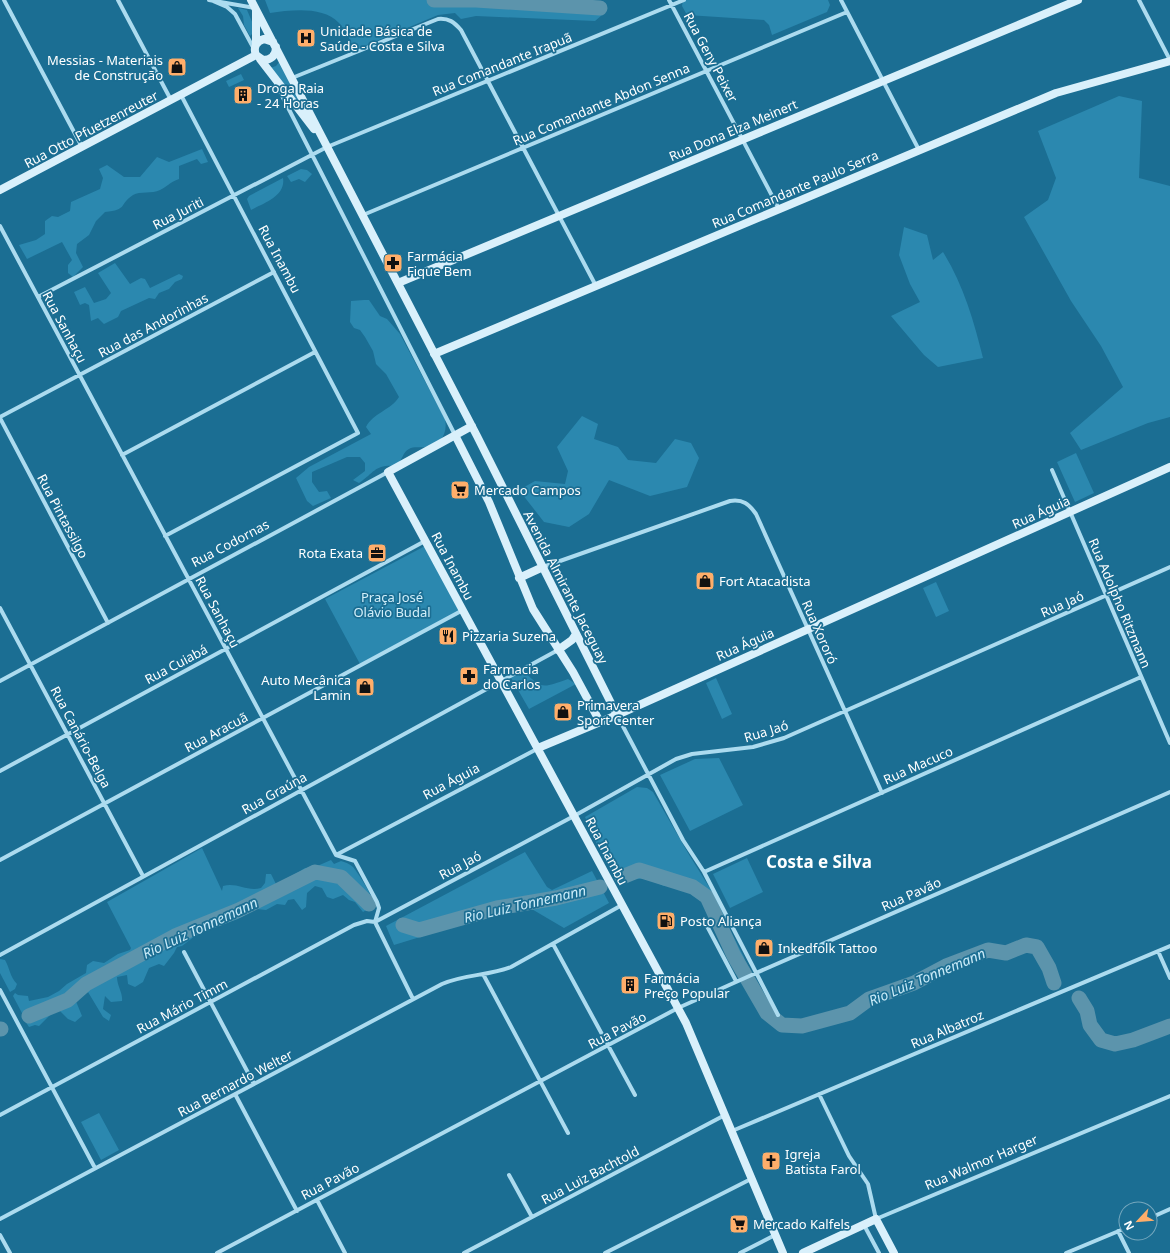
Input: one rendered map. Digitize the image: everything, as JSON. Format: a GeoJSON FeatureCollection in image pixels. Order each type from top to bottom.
{"type":"FeatureCollection","features":[{"type":"Feature","properties":{"kind":"street"},"geometry":{"type":"LineString","coordinates":[[4,0],[82,147]]}},
{"type":"Feature","properties":{"kind":"street"},"geometry":{"type":"LineString","coordinates":[[118,0],[171,100]]}},
{"type":"Feature","properties":{"kind":"street","name":"Avenida Almirante Jaceguay"},"geometry":{"type":"LineString","coordinates":[[252,0],[472,426],[648,774],[683,840],[704,872],[754,973],[778,1015]]}},
{"type":"Feature","properties":{"kind":"street","name":"Rua Geny Peixer"},"geometry":{"type":"LineString","coordinates":[[670,0],[779,209]]}},
{"type":"Feature","properties":{"kind":"street","name":"Rua Comandante Irapuã"},"geometry":{"type":"LineString","coordinates":[[327,147],[684,0]]}},
{"type":"Feature","properties":{"kind":"street"},"geometry":{"type":"LineString","coordinates":[[841,0],[919,150]]}},
{"type":"Feature","properties":{"kind":"street","name":"Rua Dona Elza Meinert"},"geometry":{"type":"LineString","coordinates":[[398,283],[1078,0]]}},
{"type":"Feature","properties":{"kind":"street"},"geometry":{"type":"LineString","coordinates":[[1139,0],[1170,60]]}},
{"type":"Feature","properties":{"kind":"street"},"geometry":{"type":"LineString","coordinates":[[211,1],[256,8],[257,52]]}},
{"type":"Feature","properties":{"kind":"street","name":"Avenida Almirante Jaceguay"},"geometry":{"type":"LineString","coordinates":[[211,1],[227,8],[235,14],[270,73],[489,502],[533,609],[575,676],[600,722]]}},
{"type":"Feature","properties":{"kind":"street","name":"Rua Comandante Abdon Senna"},"geometry":{"type":"LineString","coordinates":[[362,215],[847,12]]}},
{"type":"Feature","properties":{"kind":"street"},"geometry":{"type":"LineString","coordinates":[[292,78],[438,19],[450,20],[461,30],[596,286]]}},
{"type":"Feature","properties":{"kind":"street"},"geometry":{"type":"LineString","coordinates":[[257,52],[264,39],[274,45]]}},
{"type":"Feature","properties":{"kind":"street","name":"Rua Otto Pfuetzenreuter"},"geometry":{"type":"LineString","coordinates":[[0,190],[181,95],[257,52],[267,60],[273,57],[274,45]]}},
{"type":"Feature","properties":{"kind":"street","name":"Rua Comandante Paulo Serra"},"geometry":{"type":"LineString","coordinates":[[434,354],[1056,93],[1170,60]]}},
{"type":"Feature","properties":{"kind":"street","name":"Avenida Almirante Jaceguay"},"geometry":{"type":"LineString","coordinates":[[270,73],[327,147]]}},
{"type":"Feature","properties":{"kind":"street","name":"Rua Inambu"},"geometry":{"type":"LineString","coordinates":[[166,536],[358,433],[181,95]]}},
{"type":"Feature","properties":{"kind":"street","name":"Rua Juriti"},"geometry":{"type":"LineString","coordinates":[[38,297],[327,147]]}},
{"type":"Feature","properties":{"kind":"street","name":"Rua Sanhaçu"},"geometry":{"type":"LineString","coordinates":[[0,226],[336,855]]}},
{"type":"Feature","properties":{"kind":"street","name":"Rua das Andorinhas"},"geometry":{"type":"LineString","coordinates":[[0,417],[274,272]]}},
{"type":"Feature","properties":{"kind":"street"},"geometry":{"type":"LineString","coordinates":[[122,455],[315,352]]}},
{"type":"Feature","properties":{"kind":"street","name":"Rua Pintassilgo"},"geometry":{"type":"LineString","coordinates":[[0,417],[108,622]]}},
{"type":"Feature","properties":{"kind":"street","name":"Rua Codornas"},"geometry":{"type":"LineString","coordinates":[[0,680],[472,426]]}},
{"type":"Feature","properties":{"kind":"street","name":"Rua Águia"},"geometry":{"type":"LineString","coordinates":[[336,855],[538,748],[618,715],[1170,467]]}},
{"type":"Feature","properties":{"kind":"street","name":"Rua Adolpho Ritzmann"},"geometry":{"type":"LineString","coordinates":[[1052,470],[1170,744]]}},
{"type":"Feature","properties":{"kind":"street","name":"Rua Inambu"},"geometry":{"type":"LineString","coordinates":[[388,472],[678,1008],[702,1058],[784,1253]]}},
{"type":"Feature","properties":{"kind":"street","name":"Rua Xororó"},"geometry":{"type":"LineString","coordinates":[[543,567],[730,501],[742,501],[748,504],[756,514],[882,793]]}},
{"type":"Feature","properties":{"kind":"street","name":"Rua Cuiabá"},"geometry":{"type":"LineString","coordinates":[[0,771],[425,541]]}},
{"type":"Feature","properties":{"kind":"street"},"geometry":{"type":"LineString","coordinates":[[519,578],[543,567]]}},
{"type":"Feature","properties":{"kind":"street","name":"Rua Jaó"},"geometry":{"type":"LineString","coordinates":[[375,922],[574,816],[684,755],[754,747],[769,743],[1170,567]]}},
{"type":"Feature","properties":{"kind":"street","name":"Rua Canário-Belga"},"geometry":{"type":"LineString","coordinates":[[0,608],[144,876]]}},
{"type":"Feature","properties":{"kind":"street","name":"Rua Aracuã"},"geometry":{"type":"LineString","coordinates":[[0,860],[463,610]]}},
{"type":"Feature","properties":{"kind":"street"},"geometry":{"type":"LineString","coordinates":[[558,650],[572,640],[576,634]]}},
{"type":"Feature","properties":{"kind":"street","name":"Rua Graúna"},"geometry":{"type":"LineString","coordinates":[[0,955],[558,650]]}},
{"type":"Feature","properties":{"kind":"street","name":"Rua Macuco"},"geometry":{"type":"LineString","coordinates":[[704,872],[1141,677]]}},
{"type":"Feature","properties":{"kind":"street","name":"Rua Pavão"},"geometry":{"type":"LineString","coordinates":[[217,1253],[678,1008],[754,973],[1170,792]]}},
{"type":"Feature","properties":{"kind":"street"},"geometry":{"type":"LineString","coordinates":[[336,855],[350,858],[360,867],[377,902],[378,913],[375,922],[413,999]]}},
{"type":"Feature","properties":{"kind":"street"},"geometry":{"type":"LineString","coordinates":[[568,1133],[483,974],[511,967],[623,905]]}},
{"type":"Feature","properties":{"kind":"street","name":"Rua Mário Timm"},"geometry":{"type":"LineString","coordinates":[[0,1115],[354,925],[367,921],[375,922]]}},
{"type":"Feature","properties":{"kind":"street"},"geometry":{"type":"LineString","coordinates":[[707,926],[736,981]]}},
{"type":"Feature","properties":{"kind":"street"},"geometry":{"type":"LineString","coordinates":[[553,944],[635,1095]]}},
{"type":"Feature","properties":{"kind":"street","name":"Rua Albatroz"},"geometry":{"type":"LineString","coordinates":[[732,1131],[1170,946]]}},
{"type":"Feature","properties":{"kind":"street"},"geometry":{"type":"LineString","coordinates":[[1158,951],[1170,978]]}},
{"type":"Feature","properties":{"kind":"street"},"geometry":{"type":"LineString","coordinates":[[184,952],[254,1084]]}},
{"type":"Feature","properties":{"kind":"street","name":"Rua Bernardo Welter"},"geometry":{"type":"LineString","coordinates":[[0,1219],[452,979],[483,974]]}},
{"type":"Feature","properties":{"kind":"street"},"geometry":{"type":"LineString","coordinates":[[0,990],[95,1168]]}},
{"type":"Feature","properties":{"kind":"street"},"geometry":{"type":"LineString","coordinates":[[235,1094],[297,1210]]}},
{"type":"Feature","properties":{"kind":"street"},"geometry":{"type":"LineString","coordinates":[[819,1094],[845,1150],[868,1184],[872,1194],[876,1220],[894,1253]]}},
{"type":"Feature","properties":{"kind":"street","name":"Rua Walmor Harger"},"geometry":{"type":"LineString","coordinates":[[803,1253],[864,1225],[1170,1096]]}},
{"type":"Feature","properties":{"kind":"street","name":"Rua Luiz Bachtold"},"geometry":{"type":"LineString","coordinates":[[467,1252],[726,1115]]}},
{"type":"Feature","properties":{"kind":"street"},"geometry":{"type":"LineString","coordinates":[[510,1175],[532,1217]]}},
{"type":"Feature","properties":{"kind":"street"},"geometry":{"type":"LineString","coordinates":[[605,1253],[752,1178]]}},
{"type":"Feature","properties":{"kind":"street"},"geometry":{"type":"LineString","coordinates":[[316,1200],[345,1253]]}},
{"type":"Feature","properties":{"kind":"street"},"geometry":{"type":"LineString","coordinates":[[1158,1214],[1170,1209]]}},
{"type":"Feature","properties":{"kind":"street"},"geometry":{"type":"LineString","coordinates":[[864,1225],[879,1253]]}},
{"type":"Feature","properties":{"kind":"street"},"geometry":{"type":"LineString","coordinates":[[1066,1253],[1118,1231]]}},
{"type":"Feature","properties":{"kind":"street"},"geometry":{"type":"LineString","coordinates":[[0,1235],[10,1253]]}},
{"type":"Feature","properties":{"kind":"street"},"geometry":{"type":"LineString","coordinates":[[740,1253],[776,1235]]}},
{"type":"Feature","properties":{"kind":"street"},"geometry":{"type":"LineString","coordinates":[[1123,1241],[1129,1253]]}},
{"type":"Feature","properties":{"kind":"green space"},"geometry":{"type":"Polygon","coordinates":[[[265,0],[594,0],[602,15],[595,21],[476,16],[461,19],[455,13],[438,15],[355,50],[344,29],[339,23],[325,14],[307,10],[270,13],[265,0]]]}},
{"type":"Feature","properties":{"kind":"green space"},"geometry":{"type":"Polygon","coordinates":[[[683,0],[828,0],[830,5],[827,12],[772,35],[769,25],[764,20],[687,15],[682,6],[683,0]]]}},
{"type":"Feature","properties":{"kind":"green space"},"geometry":{"type":"Polygon","coordinates":[[[238,8],[247,10],[253,24],[253,33],[250,36],[244,25],[243,16],[238,8]]]}},
{"type":"Feature","properties":{"kind":"green space"},"geometry":{"type":"Polygon","coordinates":[[[280,61],[310,119],[270,68],[276,66],[280,61]]]}},
{"type":"Feature","properties":{"kind":"green space"},"geometry":{"type":"Polygon","coordinates":[[[241,74],[244,80],[229,87],[226,81],[241,74]]]}},
{"type":"Feature","properties":{"kind":"green space"},"geometry":{"type":"Polygon","coordinates":[[[1119,96],[1142,101],[1139,178],[1170,186],[1170,417],[1148,423],[1081,450],[1070,433],[1123,387],[1101,346],[1071,301],[1024,217],[1048,200],[1056,178],[1038,131],[1119,96]]]}},
{"type":"Feature","properties":{"kind":"green space"},"geometry":{"type":"Polygon","coordinates":[[[202,149],[208,162],[201,164],[197,159],[179,166],[179,179],[157,191],[133,195],[117,210],[105,212],[96,221],[89,235],[77,244],[76,253],[83,267],[73,277],[68,273],[68,265],[72,260],[62,242],[27,259],[19,245],[36,240],[45,234],[45,221],[52,216],[58,217],[70,211],[71,202],[100,189],[103,178],[99,169],[107,165],[124,177],[140,177],[157,157],[169,162],[202,149]]]}},
{"type":"Feature","properties":{"kind":"green space"},"geometry":{"type":"Polygon","coordinates":[[[301,169],[307,170],[312,174],[305,182],[299,179],[291,182],[287,176],[301,169]]]}},
{"type":"Feature","properties":{"kind":"green space"},"geometry":{"type":"Polygon","coordinates":[[[283,178],[283,184],[278,194],[268,202],[251,210],[247,199],[249,196],[283,178]]]}},
{"type":"Feature","properties":{"kind":"green space"},"geometry":{"type":"Polygon","coordinates":[[[904,227],[927,235],[933,260],[943,252],[950,264],[967,303],[983,358],[938,367],[924,355],[891,316],[920,302],[910,284],[899,255],[904,227]]]}},
{"type":"Feature","properties":{"kind":"green space"},"geometry":{"type":"Polygon","coordinates":[[[115,263],[130,284],[141,278],[145,279],[150,288],[179,274],[183,276],[182,279],[175,282],[169,289],[159,293],[155,299],[149,298],[121,311],[118,317],[104,324],[98,318],[91,321],[89,305],[85,303],[80,305],[74,292],[85,287],[94,303],[106,299],[111,293],[98,273],[115,263]]]}},
{"type":"Feature","properties":{"kind":"green space"},"geometry":{"type":"Polygon","coordinates":[[[369,300],[380,316],[387,319],[400,334],[445,419],[446,424],[444,434],[439,441],[431,446],[409,449],[405,452],[397,466],[380,467],[359,483],[353,480],[365,471],[365,463],[360,457],[347,457],[312,472],[312,482],[319,492],[327,491],[331,498],[313,506],[307,501],[296,478],[309,467],[371,434],[366,427],[369,422],[399,397],[386,374],[376,364],[373,351],[365,337],[360,330],[354,328],[350,322],[351,301],[369,300]]]}},
{"type":"Feature","properties":{"kind":"green space"},"geometry":{"type":"Polygon","coordinates":[[[582,416],[598,424],[594,439],[618,447],[628,460],[656,463],[675,439],[691,443],[699,458],[687,487],[650,496],[609,480],[589,514],[569,527],[544,522],[519,490],[535,481],[565,484],[568,471],[557,447],[582,416]]]}},
{"type":"Feature","properties":{"kind":"green space"},"geometry":{"type":"Polygon","coordinates":[[[1076,453],[1094,493],[1075,502],[1057,462],[1076,453]]]}},
{"type":"Feature","properties":{"kind":"green space","name":"Praça José Olávio Budal"},"geometry":{"type":"Polygon","coordinates":[[[425,546],[459,611],[360,664],[325,599],[425,546]]]}},
{"type":"Feature","properties":{"kind":"green space"},"geometry":{"type":"Polygon","coordinates":[[[936,582],[949,611],[936,617],[923,588],[936,582]]]}},
{"type":"Feature","properties":{"kind":"green space"},"geometry":{"type":"Polygon","coordinates":[[[523,670],[539,684],[553,684],[568,679],[576,684],[529,709],[510,676],[523,670]]]}},
{"type":"Feature","properties":{"kind":"green space"},"geometry":{"type":"Polygon","coordinates":[[[716,678],[732,714],[722,719],[706,683],[716,678]]]}},
{"type":"Feature","properties":{"kind":"green space"},"geometry":{"type":"Polygon","coordinates":[[[719,758],[743,805],[690,831],[660,775],[695,759],[719,758]]]}},
{"type":"Feature","properties":{"kind":"green space"},"geometry":{"type":"Polygon","coordinates":[[[637,787],[647,788],[653,792],[724,911],[730,930],[744,957],[746,965],[745,970],[740,972],[707,902],[698,892],[677,886],[664,886],[646,878],[622,881],[615,875],[605,860],[585,817],[637,787]]]}},
{"type":"Feature","properties":{"kind":"green space"},"geometry":{"type":"Polygon","coordinates":[[[202,848],[222,891],[223,886],[228,885],[251,889],[261,888],[265,883],[266,874],[271,874],[276,884],[286,880],[305,868],[315,867],[331,860],[334,864],[341,861],[353,867],[369,892],[373,906],[365,896],[355,890],[348,879],[337,872],[310,870],[297,881],[314,874],[335,877],[355,897],[370,908],[363,912],[355,902],[349,900],[343,895],[333,899],[327,897],[322,888],[315,886],[307,893],[306,907],[302,910],[294,899],[288,900],[285,905],[277,904],[266,910],[256,909],[238,919],[221,925],[214,924],[204,929],[182,946],[177,947],[164,966],[159,964],[149,968],[143,982],[135,987],[128,984],[127,975],[117,977],[122,995],[122,1001],[111,1002],[105,996],[103,1009],[111,1015],[109,1021],[103,1017],[88,992],[75,999],[82,1016],[75,1022],[68,1019],[60,1011],[52,1013],[39,1026],[35,1025],[29,1027],[25,1021],[54,1005],[68,1001],[74,996],[23,1015],[13,996],[15,993],[18,995],[28,996],[29,1001],[48,997],[86,973],[87,965],[93,961],[104,963],[118,954],[130,950],[131,948],[107,902],[202,848]],[[294,883],[283,885],[233,913],[294,883]],[[198,926],[183,930],[146,948],[114,965],[89,981],[83,987],[198,926]]]}},
{"type":"Feature","properties":{"kind":"green space"},"geometry":{"type":"Polygon","coordinates":[[[525,852],[547,887],[552,890],[592,871],[609,903],[564,928],[530,908],[469,922],[394,945],[386,926],[525,852]]]}},
{"type":"Feature","properties":{"kind":"green space"},"geometry":{"type":"Polygon","coordinates":[[[747,858],[763,892],[730,908],[713,874],[747,858]]]}},
{"type":"Feature","properties":{"kind":"green space"},"geometry":{"type":"Polygon","coordinates":[[[0,959],[5,960],[13,979],[17,984],[15,989],[10,992],[0,973],[0,959]]]}},
{"type":"Feature","properties":{"kind":"green space"},"geometry":{"type":"Polygon","coordinates":[[[99,1113],[119,1150],[101,1160],[81,1122],[99,1113]]]}},
{"type":"Feature","properties":{"kind":"waterway"},"geometry":{"type":"LineString","coordinates":[[434,0],[476,0],[600,8]]}},
{"type":"Feature","properties":{"kind":"waterway","name":"Rio Luiz Tonnemann"},"geometry":{"type":"LineString","coordinates":[[622,877],[639,870],[693,887],[707,897],[734,956],[767,1013],[782,1025],[802,1026],[850,1013],[869,999],[914,983],[946,966],[988,950],[1006,953],[1026,945],[1037,947],[1049,968],[1054,983]]}},
{"type":"Feature","properties":{"kind":"waterway","name":"Rio Luiz Tonnemann"},"geometry":{"type":"LineString","coordinates":[[29,1016],[68,1000],[86,984],[175,936],[239,910],[315,872],[341,877],[369,904]]}},
{"type":"Feature","properties":{"kind":"waterway","name":"Rio Luiz Tonnemann"},"geometry":{"type":"LineString","coordinates":[[403,925],[419,930],[497,908],[556,898],[600,887]]}},
{"type":"Feature","properties":{"kind":"waterway","name":"Rio Luiz Tonnemann"},"geometry":{"type":"LineString","coordinates":[[1079,998],[1087,1011],[1090,1025],[1101,1040],[1115,1044],[1133,1040],[1170,1026]]}},
{"type":"Feature","properties":{"kind":"place","name":"Unidade Básica de Saúde - Costa e Silva"},"geometry":{"type":"Point","coordinates":[306,38]}},
{"type":"Feature","properties":{"kind":"place","name":"Messias - Materiais de Construção"},"geometry":{"type":"Point","coordinates":[177,67]}},
{"type":"Feature","properties":{"kind":"place","name":"Droga Raia - 24 Horas"},"geometry":{"type":"Point","coordinates":[243,95]}},
{"type":"Feature","properties":{"kind":"place","name":"Farmácia Fique Bem"},"geometry":{"type":"Point","coordinates":[393,263]}},
{"type":"Feature","properties":{"kind":"place","name":"Mercado Campos"},"geometry":{"type":"Point","coordinates":[460,490]}},
{"type":"Feature","properties":{"kind":"place","name":"Rota Exata"},"geometry":{"type":"Point","coordinates":[377,553]}},
{"type":"Feature","properties":{"kind":"place","name":"Fort Atacadista"},"geometry":{"type":"Point","coordinates":[705,581]}},
{"type":"Feature","properties":{"kind":"place","name":"Pizzaria Suzena"},"geometry":{"type":"Point","coordinates":[448,636]}},
{"type":"Feature","properties":{"kind":"place","name":"Farmacia do Carlos"},"geometry":{"type":"Point","coordinates":[469,676]}},
{"type":"Feature","properties":{"kind":"place","name":"Auto Mecânica Lamin"},"geometry":{"type":"Point","coordinates":[365,687]}},
{"type":"Feature","properties":{"kind":"place","name":"Primavera Sport Center"},"geometry":{"type":"Point","coordinates":[563,712]}},
{"type":"Feature","properties":{"kind":"place","name":"Posto Aliança"},"geometry":{"type":"Point","coordinates":[666,921]}},
{"type":"Feature","properties":{"kind":"place","name":"Inkedfolk Tattoo"},"geometry":{"type":"Point","coordinates":[764,948]}},
{"type":"Feature","properties":{"kind":"place","name":"Farmácia Preço Popular"},"geometry":{"type":"Point","coordinates":[630,985]}},
{"type":"Feature","properties":{"kind":"place","name":"Igreja Batista Farol"},"geometry":{"type":"Point","coordinates":[771,1161]}},
{"type":"Feature","properties":{"kind":"place","name":"Mercado Kalfels"},"geometry":{"type":"Point","coordinates":[739,1224]}},
{"type":"Feature","properties":{"kind":"district","name":"Costa e Silva"},"geometry":{"type":"Point","coordinates":[819,862]}}]}
